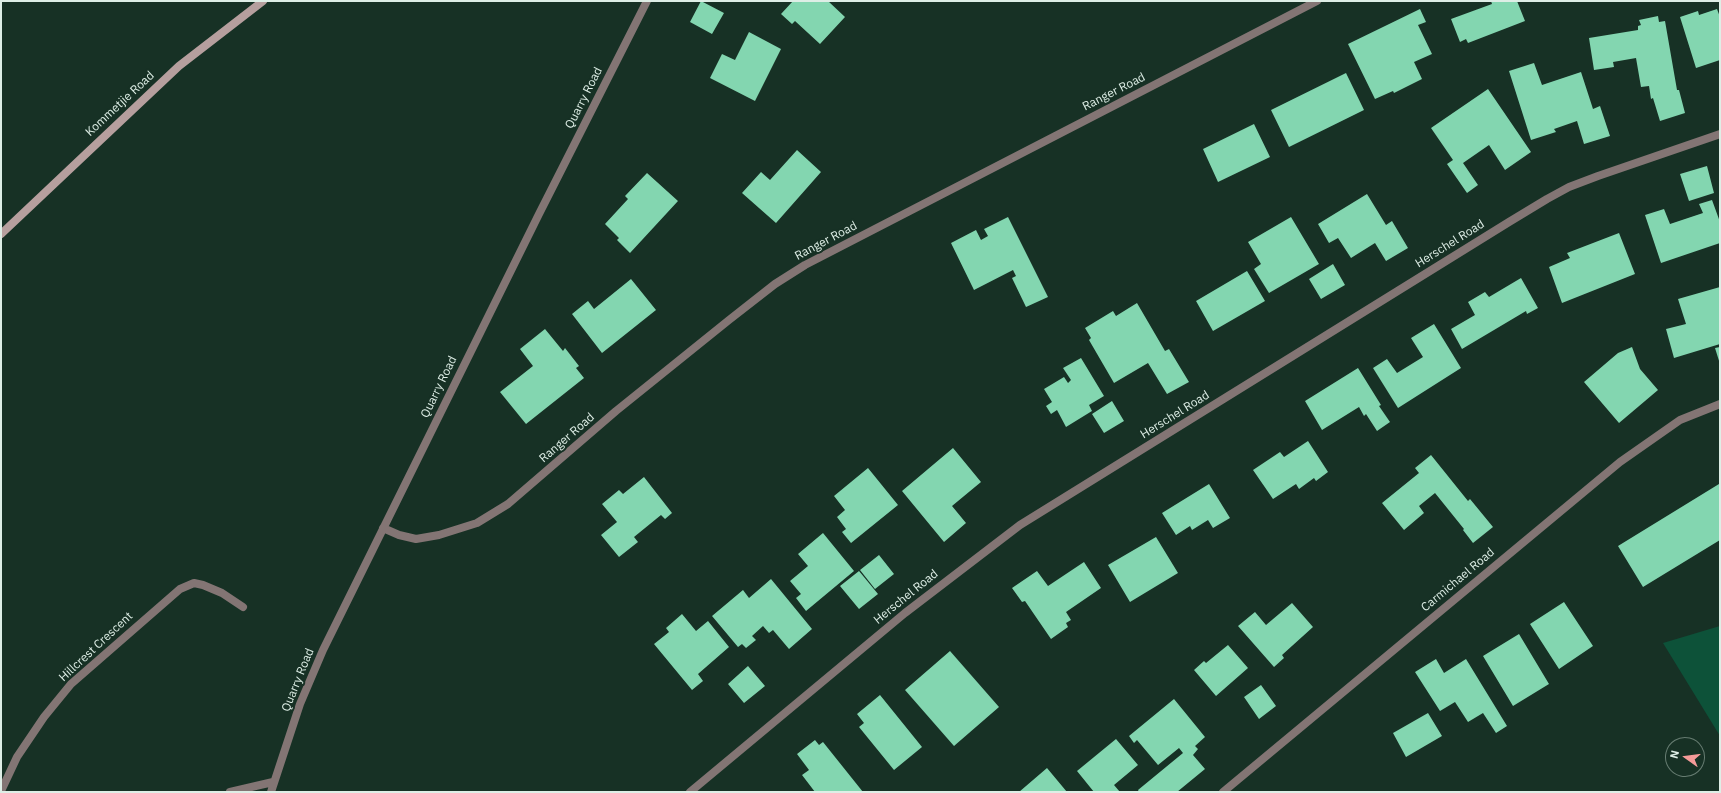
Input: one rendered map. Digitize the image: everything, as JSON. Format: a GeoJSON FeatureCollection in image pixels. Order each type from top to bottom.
{"type":"FeatureCollection","features":[{"type":"Feature","properties":{"kind":"main road","name":"Kommetjie Road"},"geometry":{"type":"LineString","coordinates":[[1,234],[179,66],[263,1]]}},
{"type":"Feature","properties":{"kind":"street","name":"Quarry Road"},"geometry":{"type":"LineString","coordinates":[[271,792],[273,782],[300,704],[320,657],[647,1]]}},
{"type":"Feature","properties":{"kind":"street","name":"Ranger Road"},"geometry":{"type":"LineString","coordinates":[[383,528],[399,535],[416,539],[439,535],[477,523],[508,504],[616,411],[775,284],[806,265],[1317,1]]}},
{"type":"Feature","properties":{"kind":"street","name":"Herschel Road"},"geometry":{"type":"LineString","coordinates":[[690,792],[905,613],[1020,525],[1508,222],[1547,200],[1576,185],[1720,134]]}},
{"type":"Feature","properties":{"kind":"street","name":"Carmichael Road"},"geometry":{"type":"LineString","coordinates":[[1223,792],[1620,462],[1680,420],[1720,404]]}},
{"type":"Feature","properties":{"kind":"street","name":"Hillcrest Crescent"},"geometry":{"type":"LineString","coordinates":[[1,791],[17,757],[44,717],[71,684],[180,589],[194,583],[202,585],[222,593],[242,607]]}},
{"type":"Feature","properties":{"kind":"street"},"geometry":{"type":"LineString","coordinates":[[230,792],[273,782]]}},
{"type":"Feature","properties":{"kind":"green space"},"geometry":{"type":"Polygon","coordinates":[[[1720,626],[1720,736],[1663,643],[1720,626]]]}},
{"type":"Feature","properties":{"kind":"building"},"geometry":{"type":"Polygon","coordinates":[[[701,1],[724,13],[712,34],[690,22],[701,1]]]}},
{"type":"Feature","properties":{"kind":"building"},"geometry":{"type":"Polygon","coordinates":[[[793,1],[828,1],[845,17],[820,44],[795,21],[792,24],[781,14],[793,1]]]}},
{"type":"Feature","properties":{"kind":"building"},"geometry":{"type":"Polygon","coordinates":[[[1491,1],[1517,1],[1525,21],[1468,43],[1466,39],[1460,42],[1451,19],[1492,4],[1491,1]]]}},
{"type":"Feature","properties":{"kind":"building"},"geometry":{"type":"Polygon","coordinates":[[[1420,9],[1426,22],[1418,25],[1432,54],[1414,62],[1422,79],[1394,93],[1393,91],[1375,99],[1348,44],[1420,9]]]}},
{"type":"Feature","properties":{"kind":"building"},"geometry":{"type":"Polygon","coordinates":[[[1717,9],[1720,17],[1720,60],[1696,68],[1680,17],[1698,11],[1699,15],[1717,9]]]}},
{"type":"Feature","properties":{"kind":"building"},"geometry":{"type":"Polygon","coordinates":[[[1658,16],[1659,22],[1665,21],[1677,90],[1679,90],[1685,113],[1660,121],[1653,98],[1651,99],[1649,86],[1641,87],[1636,58],[1613,62],[1614,67],[1594,70],[1589,38],[1638,30],[1638,26],[1641,25],[1639,20],[1658,16]]]}},
{"type":"Feature","properties":{"kind":"building"},"geometry":{"type":"Polygon","coordinates":[[[749,32],[781,49],[755,101],[710,78],[722,54],[735,60],[749,32]]]}},
{"type":"Feature","properties":{"kind":"building"},"geometry":{"type":"Polygon","coordinates":[[[1534,63],[1542,85],[1581,72],[1593,109],[1600,106],[1610,136],[1584,144],[1577,121],[1554,129],[1556,132],[1531,140],[1509,71],[1534,63]]]}},
{"type":"Feature","properties":{"kind":"building"},"geometry":{"type":"Polygon","coordinates":[[[1346,73],[1364,110],[1289,147],[1271,110],[1346,73]]]}},
{"type":"Feature","properties":{"kind":"building"},"geometry":{"type":"Polygon","coordinates":[[[1488,89],[1531,152],[1505,170],[1489,145],[1463,163],[1478,185],[1467,193],[1447,164],[1453,160],[1431,128],[1488,89]]]}},
{"type":"Feature","properties":{"kind":"building"},"geometry":{"type":"Polygon","coordinates":[[[1254,124],[1270,157],[1218,182],[1203,149],[1254,124]]]}},
{"type":"Feature","properties":{"kind":"building"},"geometry":{"type":"Polygon","coordinates":[[[797,150],[821,172],[776,223],[742,193],[761,172],[770,180],[797,150]]]}},
{"type":"Feature","properties":{"kind":"building"},"geometry":{"type":"Polygon","coordinates":[[[1707,166],[1714,193],[1689,201],[1680,174],[1707,166]]]}},
{"type":"Feature","properties":{"kind":"building"},"geometry":{"type":"Polygon","coordinates":[[[647,173],[678,201],[630,253],[617,240],[619,238],[605,224],[628,199],[625,196],[647,173]]]}},
{"type":"Feature","properties":{"kind":"building"},"geometry":{"type":"Polygon","coordinates":[[[1367,194],[1386,225],[1392,221],[1408,248],[1386,261],[1375,243],[1351,258],[1338,238],[1329,243],[1318,224],[1367,194]]]}},
{"type":"Feature","properties":{"kind":"building"},"geometry":{"type":"Polygon","coordinates":[[[1712,200],[1720,222],[1720,243],[1661,263],[1645,215],[1664,209],[1670,224],[1703,213],[1699,204],[1712,200]]]}},
{"type":"Feature","properties":{"kind":"building"},"geometry":{"type":"Polygon","coordinates":[[[1008,217],[1048,297],[1026,307],[1012,278],[1016,276],[1013,270],[974,290],[951,243],[976,230],[981,240],[988,236],[984,229],[1008,217]]]}},
{"type":"Feature","properties":{"kind":"building"},"geometry":{"type":"Polygon","coordinates":[[[1291,217],[1319,264],[1269,293],[1254,269],[1261,264],[1248,242],[1291,217]]]}},
{"type":"Feature","properties":{"kind":"building"},"geometry":{"type":"Polygon","coordinates":[[[1619,233],[1635,274],[1562,303],[1549,267],[1570,258],[1567,253],[1619,233]]]}},
{"type":"Feature","properties":{"kind":"building"},"geometry":{"type":"Polygon","coordinates":[[[1333,264],[1345,285],[1321,299],[1309,279],[1333,264]]]}},
{"type":"Feature","properties":{"kind":"building"},"geometry":{"type":"Polygon","coordinates":[[[1247,271],[1265,301],[1213,331],[1196,301],[1247,271]]]}},
{"type":"Feature","properties":{"kind":"building"},"geometry":{"type":"Polygon","coordinates":[[[1521,278],[1538,308],[1527,314],[1526,311],[1462,349],[1451,329],[1475,315],[1468,302],[1485,292],[1489,297],[1521,278]]]}},
{"type":"Feature","properties":{"kind":"building"},"geometry":{"type":"Polygon","coordinates":[[[631,279],[656,310],[602,353],[572,314],[588,301],[594,309],[631,279]]]}},
{"type":"Feature","properties":{"kind":"building"},"geometry":{"type":"Polygon","coordinates":[[[1720,287],[1720,344],[1674,358],[1666,329],[1686,324],[1678,299],[1720,287]]]}},
{"type":"Feature","properties":{"kind":"building"},"geometry":{"type":"Polygon","coordinates":[[[1137,303],[1165,351],[1169,349],[1189,382],[1167,394],[1148,363],[1114,383],[1089,340],[1091,338],[1085,328],[1113,311],[1116,316],[1137,303]]]}},
{"type":"Feature","properties":{"kind":"building"},"geometry":{"type":"Polygon","coordinates":[[[1434,324],[1461,368],[1398,408],[1373,368],[1387,359],[1397,373],[1423,357],[1411,338],[1434,324]]]}},
{"type":"Feature","properties":{"kind":"building"},"geometry":{"type":"Polygon","coordinates":[[[545,329],[563,351],[565,348],[579,366],[576,368],[584,378],[526,424],[500,392],[533,366],[520,349],[545,329]]]}},
{"type":"Feature","properties":{"kind":"building"},"geometry":{"type":"Polygon","coordinates":[[[1632,347],[1640,369],[1658,390],[1619,423],[1584,382],[1618,353],[1632,347]]]}},
{"type":"Feature","properties":{"kind":"building"},"geometry":{"type":"Polygon","coordinates":[[[1720,347],[1720,364],[1715,348],[1720,347]]]}},
{"type":"Feature","properties":{"kind":"building"},"geometry":{"type":"Polygon","coordinates":[[[1081,358],[1104,396],[1089,405],[1092,411],[1066,427],[1057,410],[1051,414],[1046,406],[1052,402],[1044,389],[1064,377],[1068,383],[1071,380],[1063,368],[1081,358]]]}},
{"type":"Feature","properties":{"kind":"building"},"geometry":{"type":"Polygon","coordinates":[[[1358,368],[1381,405],[1379,406],[1390,422],[1377,431],[1366,414],[1364,416],[1359,407],[1322,430],[1305,401],[1358,368]]]}},
{"type":"Feature","properties":{"kind":"building"},"geometry":{"type":"Polygon","coordinates":[[[1112,401],[1124,421],[1104,433],[1092,414],[1112,401]]]}},
{"type":"Feature","properties":{"kind":"building"},"geometry":{"type":"Polygon","coordinates":[[[1308,441],[1328,472],[1316,481],[1314,478],[1299,489],[1296,484],[1273,499],[1253,470],[1280,452],[1284,457],[1308,441]]]}},
{"type":"Feature","properties":{"kind":"building"},"geometry":{"type":"Polygon","coordinates":[[[953,448],[981,482],[952,506],[966,523],[944,542],[902,491],[953,448]]]}},
{"type":"Feature","properties":{"kind":"building"},"geometry":{"type":"Polygon","coordinates":[[[1431,455],[1468,501],[1470,499],[1493,527],[1473,543],[1463,530],[1464,529],[1435,493],[1419,506],[1424,513],[1404,530],[1382,503],[1419,473],[1415,468],[1431,455]]]}},
{"type":"Feature","properties":{"kind":"building"},"geometry":{"type":"Polygon","coordinates":[[[868,468],[898,505],[851,543],[842,532],[846,529],[837,517],[845,510],[834,496],[868,468]]]}},
{"type":"Feature","properties":{"kind":"building"},"geometry":{"type":"Polygon","coordinates":[[[644,477],[672,513],[665,519],[661,515],[634,537],[638,542],[619,557],[601,535],[617,522],[602,504],[619,490],[623,494],[644,477]]]}},
{"type":"Feature","properties":{"kind":"building"},"geometry":{"type":"Polygon","coordinates":[[[1209,484],[1230,518],[1213,528],[1208,520],[1192,530],[1190,526],[1176,535],[1162,513],[1209,484]]]}},
{"type":"Feature","properties":{"kind":"building"},"geometry":{"type":"Polygon","coordinates":[[[1719,484],[1720,540],[1643,587],[1618,546],[1719,484]]]}},
{"type":"Feature","properties":{"kind":"building"},"geometry":{"type":"Polygon","coordinates":[[[823,533],[854,571],[806,611],[796,598],[801,594],[790,581],[808,566],[798,554],[823,533]]]}},
{"type":"Feature","properties":{"kind":"building"},"geometry":{"type":"Polygon","coordinates":[[[1156,537],[1178,573],[1130,602],[1108,565],[1156,537]]]}},
{"type":"Feature","properties":{"kind":"building"},"geometry":{"type":"Polygon","coordinates":[[[879,555],[894,574],[875,589],[860,570],[879,555]]]}},
{"type":"Feature","properties":{"kind":"building"},"geometry":{"type":"Polygon","coordinates":[[[1084,562],[1101,588],[1066,612],[1071,620],[1066,623],[1068,627],[1051,639],[1025,601],[1022,602],[1012,588],[1037,571],[1048,586],[1084,562]]]}},
{"type":"Feature","properties":{"kind":"building"},"geometry":{"type":"Polygon","coordinates":[[[859,571],[878,594],[859,609],[840,586],[859,571]]]}},
{"type":"Feature","properties":{"kind":"building"},"geometry":{"type":"Polygon","coordinates":[[[771,579],[812,629],[789,649],[773,630],[769,633],[763,626],[752,636],[756,640],[746,648],[742,644],[738,647],[712,616],[743,590],[749,598],[771,579]]]}},
{"type":"Feature","properties":{"kind":"building"},"geometry":{"type":"Polygon","coordinates":[[[1564,602],[1593,646],[1559,669],[1530,624],[1564,602]]]}},
{"type":"Feature","properties":{"kind":"building"},"geometry":{"type":"Polygon","coordinates":[[[1292,603],[1313,627],[1282,655],[1284,658],[1274,667],[1238,626],[1255,612],[1266,625],[1292,603]]]}},
{"type":"Feature","properties":{"kind":"building"},"geometry":{"type":"Polygon","coordinates":[[[682,614],[696,631],[708,621],[729,647],[698,674],[703,681],[692,690],[654,644],[669,632],[666,628],[682,614]]]}},
{"type":"Feature","properties":{"kind":"building"},"geometry":{"type":"Polygon","coordinates":[[[1519,634],[1549,684],[1513,706],[1483,656],[1519,634]]]}},
{"type":"Feature","properties":{"kind":"building"},"geometry":{"type":"Polygon","coordinates":[[[1228,645],[1248,668],[1216,696],[1194,670],[1204,661],[1206,663],[1228,645]]]}},
{"type":"Feature","properties":{"kind":"building"},"geometry":{"type":"Polygon","coordinates":[[[950,651],[999,707],[954,746],[905,690],[950,651]]]}},
{"type":"Feature","properties":{"kind":"building"},"geometry":{"type":"Polygon","coordinates":[[[1436,659],[1444,673],[1466,659],[1507,726],[1496,733],[1483,713],[1468,722],[1455,702],[1440,711],[1415,672],[1436,659]]]}},
{"type":"Feature","properties":{"kind":"building"},"geometry":{"type":"Polygon","coordinates":[[[748,666],[765,686],[744,703],[728,684],[748,666]]]}},
{"type":"Feature","properties":{"kind":"building"},"geometry":{"type":"Polygon","coordinates":[[[1261,685],[1276,706],[1259,719],[1244,697],[1261,685]]]}},
{"type":"Feature","properties":{"kind":"building"},"geometry":{"type":"Polygon","coordinates":[[[880,695],[922,747],[894,770],[859,727],[864,723],[857,714],[880,695]]]}},
{"type":"Feature","properties":{"kind":"building"},"geometry":{"type":"Polygon","coordinates":[[[1174,699],[1205,737],[1195,746],[1198,749],[1193,755],[1205,769],[1177,792],[1139,792],[1138,790],[1183,753],[1179,748],[1158,765],[1137,740],[1134,743],[1129,736],[1174,699]]]}},
{"type":"Feature","properties":{"kind":"building"},"geometry":{"type":"Polygon","coordinates":[[[1428,713],[1442,736],[1406,757],[1393,733],[1428,713]]]}},
{"type":"Feature","properties":{"kind":"building"},"geometry":{"type":"Polygon","coordinates":[[[1116,739],[1138,765],[1114,785],[1120,792],[1094,792],[1077,771],[1116,739]]]}},
{"type":"Feature","properties":{"kind":"building"},"geometry":{"type":"Polygon","coordinates":[[[815,740],[819,745],[823,742],[863,792],[815,792],[802,775],[809,770],[797,754],[815,740]]]}},
{"type":"Feature","properties":{"kind":"building"},"geometry":{"type":"Polygon","coordinates":[[[1047,768],[1067,792],[1019,792],[1047,768]]]}}]}
